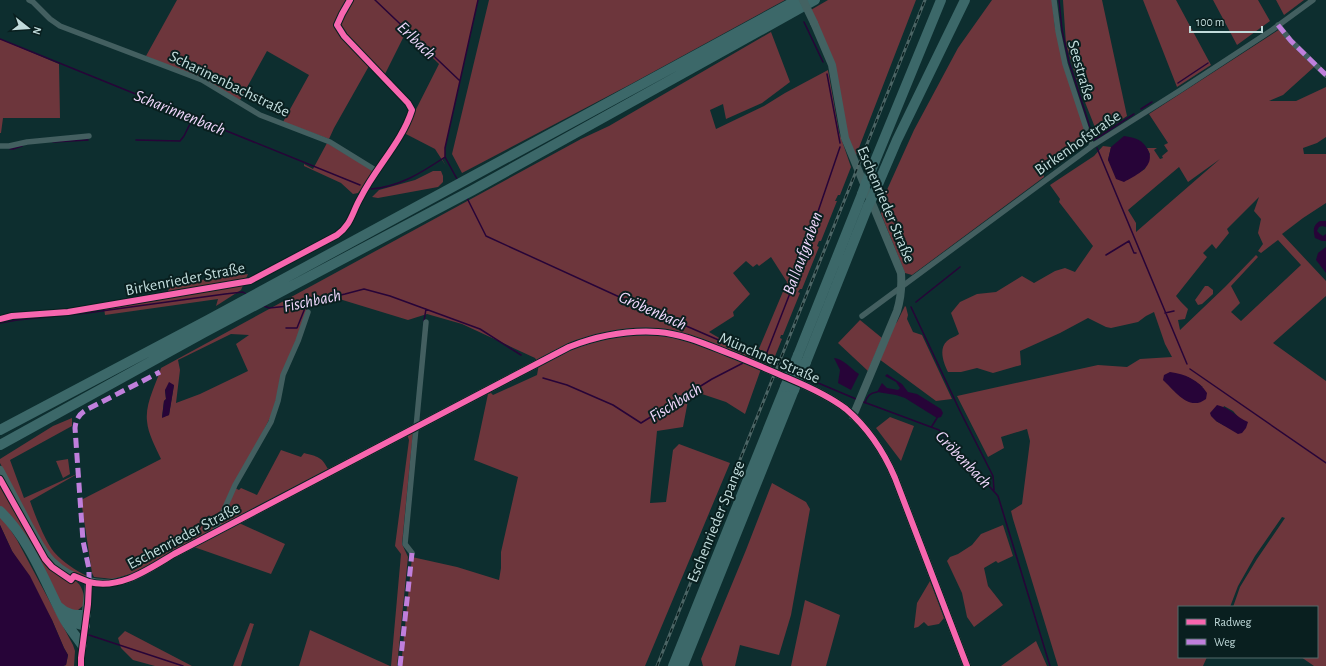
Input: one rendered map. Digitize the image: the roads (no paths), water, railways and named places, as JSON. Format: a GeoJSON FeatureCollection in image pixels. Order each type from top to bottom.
{"type":"FeatureCollection","features":[{"type":"Feature","properties":{"kind":"highway"},"geometry":{"type":"LineString","coordinates":[[0,445],[466,180],[797,0]]}},
{"type":"Feature","properties":{"kind":"highway"},"geometry":{"type":"LineString","coordinates":[[0,430],[473,190],[815,0]]}},
{"type":"Feature","properties":{"kind":"highway"},"geometry":{"type":"LineString","coordinates":[[790,389],[866,183],[941,0]]}},
{"type":"Feature","properties":{"kind":"highway"},"geometry":{"type":"LineString","coordinates":[[802,358],[897,140],[965,0]]}},
{"type":"Feature","properties":{"kind":"highway","name":"Eschenrieder Spange"},"geometry":{"type":"LineString","coordinates":[[673,666],[790,389]]}},
{"type":"Feature","properties":{"kind":"highway","name":"Eschenrieder Spange"},"geometry":{"type":"LineString","coordinates":[[683,666],[790,389]]}},
{"type":"Feature","properties":{"kind":"highway"},"geometry":{"type":"LineString","coordinates":[[0,511],[21,536],[64,617],[82,645]]}},
{"type":"Feature","properties":{"kind":"highway"},"geometry":{"type":"LineString","coordinates":[[59,607],[64,612],[70,614],[86,615]]}},
{"type":"Feature","properties":{"kind":"highway"},"geometry":{"type":"LineString","coordinates":[[64,617],[69,621],[85,626]]}},
{"type":"Feature","properties":{"kind":"street","name":"Scharinenbachstraße"},"geometry":{"type":"LineString","coordinates":[[29,0],[60,26],[202,80],[260,115],[330,142],[377,171]]}},
{"type":"Feature","properties":{"kind":"street","name":"Birkenrieder Straße"},"geometry":{"type":"LineString","coordinates":[[0,319],[12,316],[68,312],[250,281],[337,235],[345,229],[360,197],[402,133],[412,110],[408,103],[344,36],[337,25],[350,0]]}},
{"type":"Feature","properties":{"kind":"street","name":"Eschenrieder Straße"},"geometry":{"type":"LineString","coordinates":[[803,0],[832,65],[845,138],[898,267],[902,286],[901,298],[897,311],[853,416]]}},
{"type":"Feature","properties":{"kind":"street","name":"Seestraße"},"geometry":{"type":"LineString","coordinates":[[1054,0],[1058,31],[1065,64],[1092,146]]}},
{"type":"Feature","properties":{"kind":"street","name":"Birkenhofstraße"},"geometry":{"type":"LineString","coordinates":[[862,316],[1092,146],[1179,91],[1313,0]]}},
{"type":"Feature","properties":{"kind":"street"},"geometry":{"type":"LineString","coordinates":[[1278,25],[1291,41],[1326,75]]}},
{"type":"Feature","properties":{"kind":"street"},"geometry":{"type":"LineString","coordinates":[[0,146],[89,136]]}},
{"type":"Feature","properties":{"kind":"street"},"geometry":{"type":"LineString","coordinates":[[215,533],[214,530],[235,485],[271,422],[278,400],[283,375],[298,341],[308,312]]}},
{"type":"Feature","properties":{"kind":"street"},"geometry":{"type":"LineString","coordinates":[[412,553],[405,544],[426,322]]}},
{"type":"Feature","properties":{"kind":"street","name":"Münchner Straße"},"geometry":{"type":"LineString","coordinates":[[416,427],[569,347],[584,341],[612,335],[648,332],[663,333],[695,340],[754,363],[830,398],[853,416],[878,445],[893,472],[967,666]]}},
{"type":"Feature","properties":{"kind":"street","name":"Eschenrieder Straße"},"geometry":{"type":"LineString","coordinates":[[0,470],[41,548],[52,561],[65,572],[89,582],[105,583],[128,579],[416,427]]}},
{"type":"Feature","properties":{"kind":"street"},"geometry":{"type":"LineString","coordinates":[[81,666],[89,582]]}},
{"type":"Feature","properties":{"kind":"waterway","name":"Erlbach"},"geometry":{"type":"LineString","coordinates":[[375,0],[459,80]]}},
{"type":"Feature","properties":{"kind":"waterway","name":"Gröbenbach"},"geometry":{"type":"LineString","coordinates":[[457,179],[445,157],[445,148],[478,0]]}},
{"type":"Feature","properties":{"kind":"waterway"},"geometry":{"type":"LineString","coordinates":[[1059,0],[1062,30],[1069,62],[1094,140],[1134,114]]}},
{"type":"Feature","properties":{"kind":"waterway","name":"Ballaufgraben"},"geometry":{"type":"LineString","coordinates":[[804,22],[823,62]]}},
{"type":"Feature","properties":{"kind":"waterway","name":"Scharinnenbach"},"geometry":{"type":"LineString","coordinates":[[0,39],[360,185]]}},
{"type":"Feature","properties":{"kind":"waterway"},"geometry":{"type":"LineString","coordinates":[[1178,83],[1208,63]]}},
{"type":"Feature","properties":{"kind":"waterway"},"geometry":{"type":"LineString","coordinates":[[827,74],[840,143]]}},
{"type":"Feature","properties":{"kind":"waterway"},"geometry":{"type":"LineString","coordinates":[[1141,109],[1152,102]]}},
{"type":"Feature","properties":{"kind":"waterway"},"geometry":{"type":"LineString","coordinates":[[136,140],[180,141],[193,118]]}},
{"type":"Feature","properties":{"kind":"waterway"},"geometry":{"type":"LineString","coordinates":[[53,142],[88,140]]}},
{"type":"Feature","properties":{"kind":"waterway"},"geometry":{"type":"LineString","coordinates":[[10,149],[22,146]]}},
{"type":"Feature","properties":{"kind":"waterway","name":"Ballaufgraben"},"geometry":{"type":"LineString","coordinates":[[764,360],[792,288],[840,147]]}},
{"type":"Feature","properties":{"kind":"waterway"},"geometry":{"type":"LineString","coordinates":[[1097,148],[1187,364]]}},
{"type":"Feature","properties":{"kind":"waterway","name":"Scharinnenbach"},"geometry":{"type":"LineString","coordinates":[[371,189],[381,188],[410,178],[445,157]]}},
{"type":"Feature","properties":{"kind":"waterway","name":"Gröbenbach"},"geometry":{"type":"LineString","coordinates":[[467,198],[486,236],[626,300],[788,370]]}},
{"type":"Feature","properties":{"kind":"waterway"},"geometry":{"type":"LineString","coordinates":[[1106,255],[1129,241],[1134,253],[1136,253]]}},
{"type":"Feature","properties":{"kind":"waterway"},"geometry":{"type":"LineString","coordinates":[[916,302],[960,267]]}},
{"type":"Feature","properties":{"kind":"waterway","name":"Fischbach"},"geometry":{"type":"LineString","coordinates":[[264,306],[269,308],[299,305],[364,289],[390,296],[480,329],[521,355]]}},
{"type":"Feature","properties":{"kind":"waterway","name":"Fischbach"},"geometry":{"type":"LineString","coordinates":[[0,323],[87,313],[225,294],[243,292],[246,294]]}},
{"type":"Feature","properties":{"kind":"waterway"},"geometry":{"type":"LineString","coordinates":[[286,328],[297,328],[307,303]]}},
{"type":"Feature","properties":{"kind":"waterway"},"geometry":{"type":"LineString","coordinates":[[911,307],[960,411],[993,476],[994,490]]}},
{"type":"Feature","properties":{"kind":"waterway"},"geometry":{"type":"LineString","coordinates":[[424,321],[426,309]]}},
{"type":"Feature","properties":{"kind":"waterway"},"geometry":{"type":"LineString","coordinates":[[1165,313],[1174,311]]}},
{"type":"Feature","properties":{"kind":"waterway","name":"Fischbach"},"geometry":{"type":"LineString","coordinates":[[543,378],[567,385],[613,405],[641,423],[712,379],[743,363]]}},
{"type":"Feature","properties":{"kind":"waterway"},"geometry":{"type":"LineString","coordinates":[[1190,369],[1326,463]]}},
{"type":"Feature","properties":{"kind":"waterway","name":"Gröbenbach"},"geometry":{"type":"LineString","coordinates":[[804,377],[856,399]]}},
{"type":"Feature","properties":{"kind":"waterway"},"geometry":{"type":"LineString","coordinates":[[865,403],[869,395],[877,392]]}},
{"type":"Feature","properties":{"kind":"waterway","name":"Gröbenbach"},"geometry":{"type":"LineString","coordinates":[[861,401],[939,430],[998,496],[1050,666]]}},
{"type":"Feature","properties":{"kind":"waterway"},"geometry":{"type":"LineString","coordinates":[[932,426],[937,418]]}},
{"type":"Feature","properties":{"kind":"waterway"},"geometry":{"type":"LineString","coordinates":[[89,635],[183,666]]}},
{"type":"Feature","properties":{"kind":"railway"},"geometry":{"type":"LineString","coordinates":[[657,666],[925,0]]}}]}
